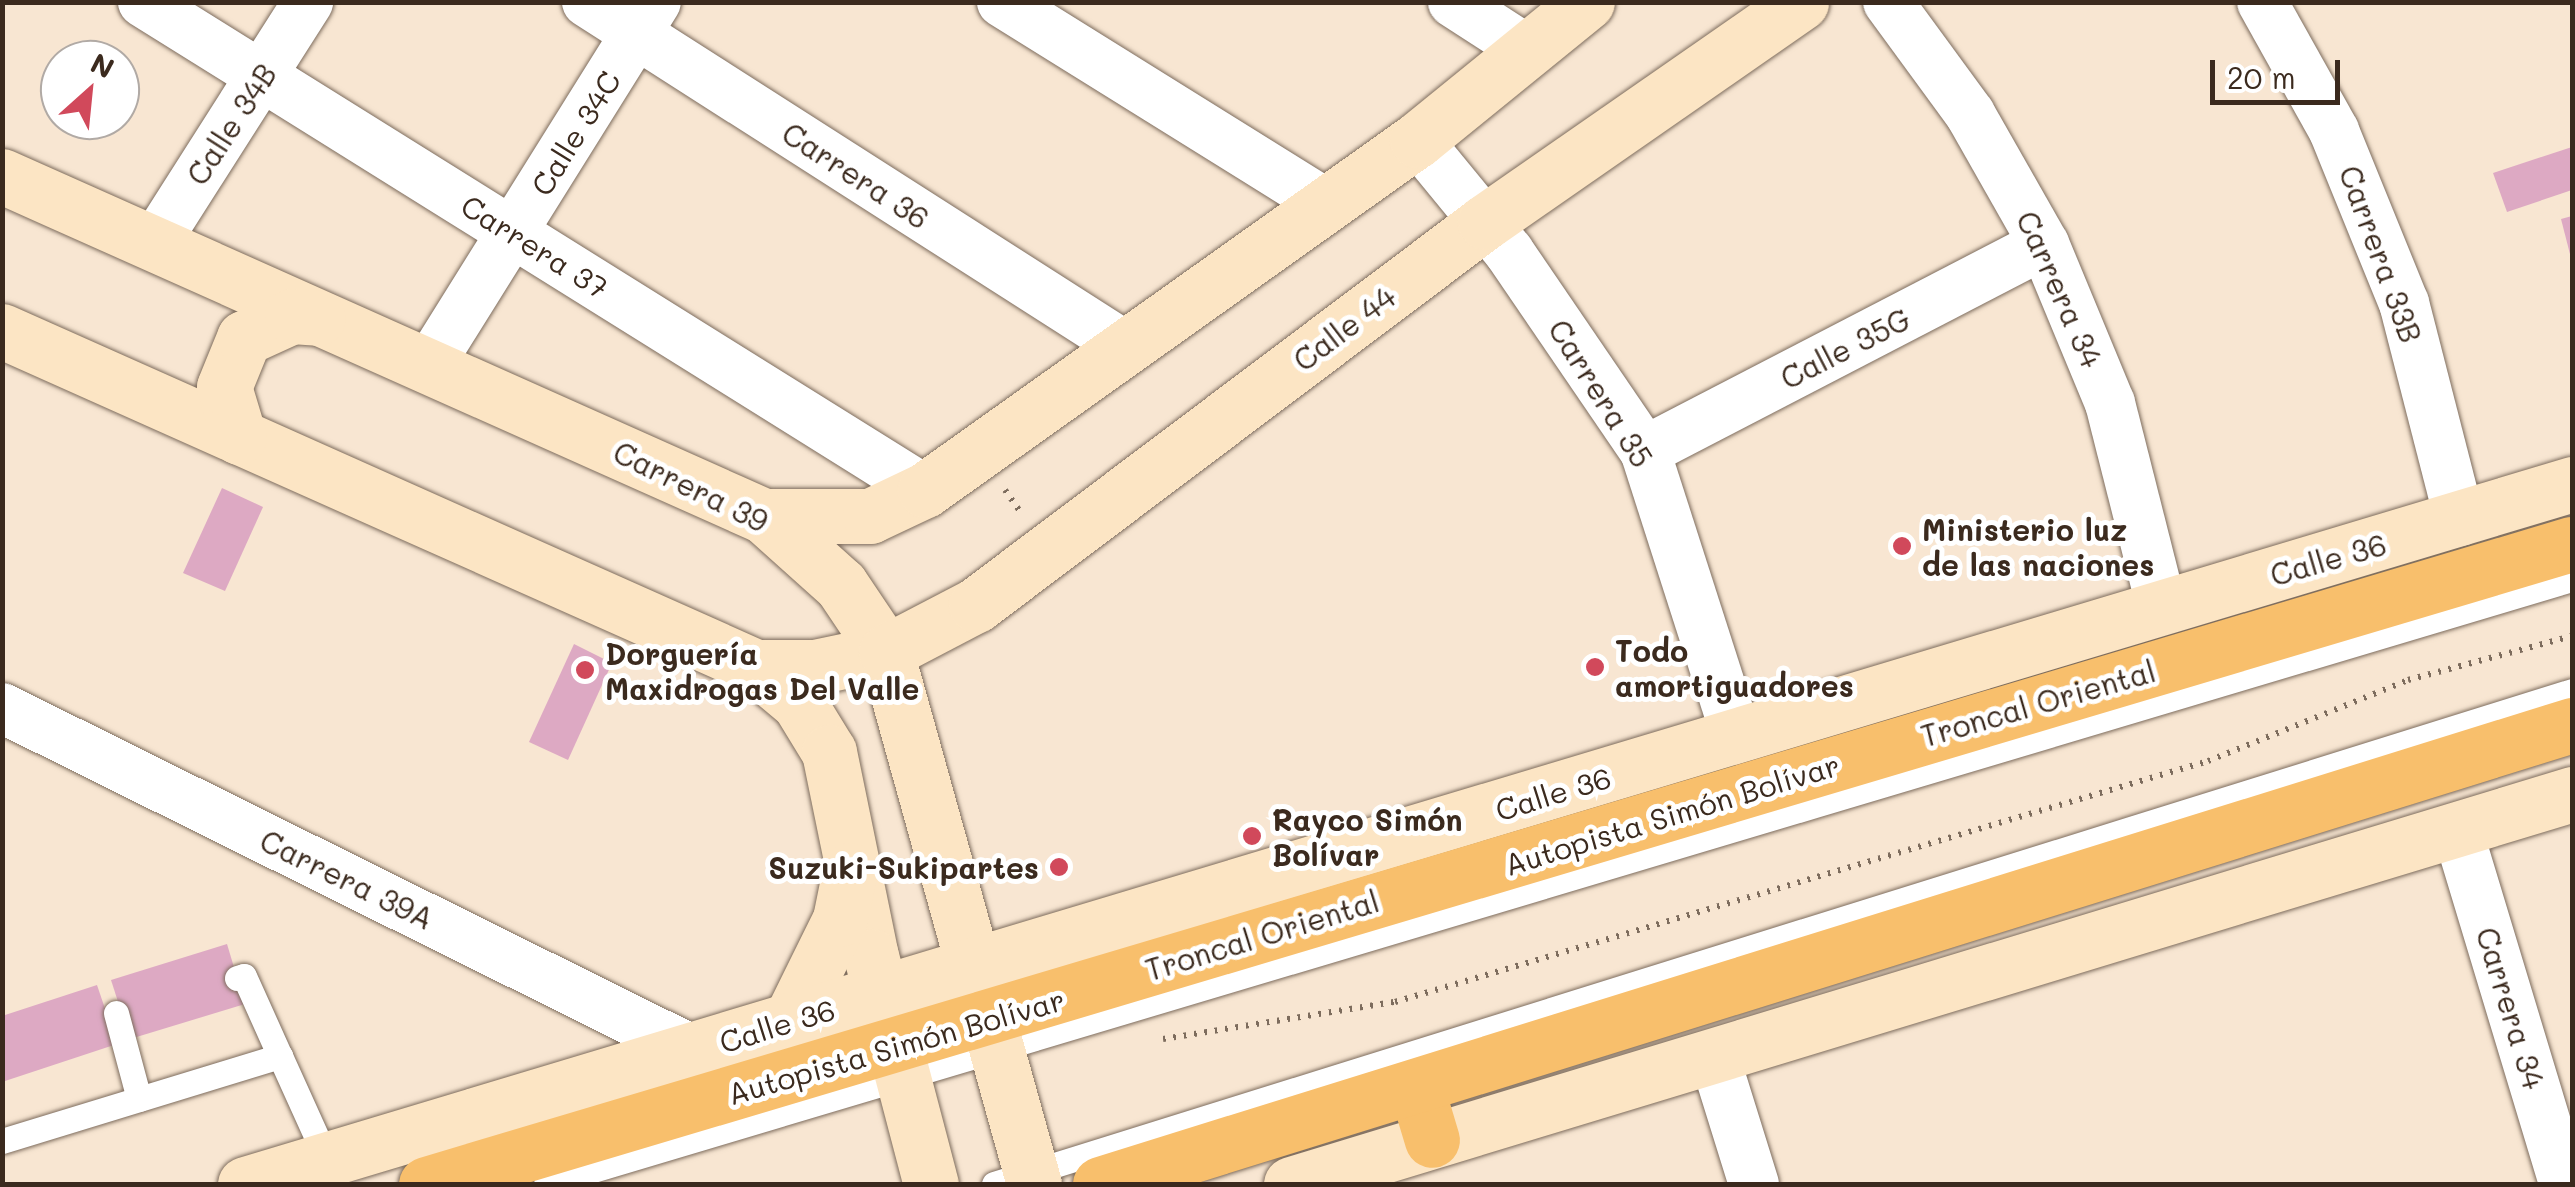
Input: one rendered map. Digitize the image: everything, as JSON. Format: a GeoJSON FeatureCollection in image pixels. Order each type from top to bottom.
{"type":"FeatureCollection","features":[{"type":"Feature","properties":{"kind":"highway","name":"Autopista Simón Bolívar"},"geometry":{"type":"LineString","coordinates":[[426,1184],[742,1091],[892,1040],[994,1034],[2572,544]]}},
{"type":"Feature","properties":{"kind":"highway"},"geometry":{"type":"LineString","coordinates":[[1100,1184],[1425,1115],[2572,725]]}},
{"type":"Feature","properties":{"kind":"main road"},"geometry":{"type":"LineString","coordinates":[[764,516],[870,516],[937,481],[1416,140],[1524,48],[1587,2]]}},
{"type":"Feature","properties":{"kind":"main road","name":"Calle 44"},"geometry":{"type":"LineString","coordinates":[[756,667],[815,667],[886,652],[976,606],[1485,222],[1802,2]]}},
{"type":"Feature","properties":{"kind":"main road","name":"Carrera 39"},"geometry":{"type":"LineString","coordinates":[[2,176],[764,516],[841,585],[886,652],[994,1034],[1019,1180]]}},
{"type":"Feature","properties":{"kind":"main road"},"geometry":{"type":"LineString","coordinates":[[239,437],[224,387],[237,350],[266,323],[318,318]]}},
{"type":"Feature","properties":{"kind":"main road"},"geometry":{"type":"LineString","coordinates":[[2,331],[756,667],[799,703],[828,752],[892,1040],[931,1184]]}},
{"type":"Feature","properties":{"kind":"main road","name":"Calle 36"},"geometry":{"type":"LineString","coordinates":[[245,1184],[794,1022],[892,1040],[976,968],[2572,484]]}},
{"type":"Feature","properties":{"kind":"main road"},"geometry":{"type":"LineString","coordinates":[[1291,1184],[1425,1115],[1715,1059],[2572,794]]}},
{"type":"Feature","properties":{"kind":"main road"},"geometry":{"type":"LineString","coordinates":[[742,1091],[794,1022],[840,919],[853,857]]}},
{"type":"Feature","properties":{"kind":"street","name":"Carrera 37"},"geometry":{"type":"LineString","coordinates":[[144,2],[513,232],[937,481]]}},
{"type":"Feature","properties":{"kind":"street","name":"Calle 34B"},"geometry":{"type":"LineString","coordinates":[[154,244],[308,2]]}},
{"type":"Feature","properties":{"kind":"street","name":"Carrera 36"},"geometry":{"type":"LineString","coordinates":[[587,2],[646,18],[1126,346]]}},
{"type":"Feature","properties":{"kind":"street"},"geometry":{"type":"LineString","coordinates":[[1453,2],[1524,48]]}},
{"type":"Feature","properties":{"kind":"street","name":"Carrera 34"},"geometry":{"type":"LineString","coordinates":[[1888,2],[1970,114],[2044,244],[2110,403],[2162,608]]}},
{"type":"Feature","properties":{"kind":"street","name":"Carrera 33B"},"geometry":{"type":"LineString","coordinates":[[2262,2],[2334,132],[2404,303],[2460,521]]}},
{"type":"Feature","properties":{"kind":"street"},"geometry":{"type":"LineString","coordinates":[[1027,9],[1326,204]]}},
{"type":"Feature","properties":{"kind":"street","name":"Calle 34C"},"geometry":{"type":"LineString","coordinates":[[429,365],[646,18]]}},
{"type":"Feature","properties":{"kind":"street","name":"Carrera 35"},"geometry":{"type":"LineString","coordinates":[[1416,140],[1485,222],[1645,451],[1738,738]]}},
{"type":"Feature","properties":{"kind":"street","name":"Calle 35G"},"geometry":{"type":"LineString","coordinates":[[1645,451],[2044,244]]}},
{"type":"Feature","properties":{"kind":"street","name":"Carrera 39A"},"geometry":{"type":"LineString","coordinates":[[2,708],[692,1050]]}},
{"type":"Feature","properties":{"kind":"street","name":"Carrera 34"},"geometry":{"type":"LineString","coordinates":[[2458,832],[2564,1184]]}},
{"type":"Feature","properties":{"kind":"street"},"geometry":{"type":"LineString","coordinates":[[1715,1059],[1754,1184]]}},
{"type":"Feature","properties":{"kind":"lane","name":"Troncal Oriental"},"geometry":{"type":"LineString","coordinates":[[994,1034],[2572,579]]}},
{"type":"Feature","properties":{"kind":"lane"},"geometry":{"type":"LineString","coordinates":[[1019,1180],[2572,691]]}},
{"type":"Feature","properties":{"kind":"lane"},"geometry":{"type":"LineString","coordinates":[[237,978],[244,976],[327,1160]]}},
{"type":"Feature","properties":{"kind":"lane"},"geometry":{"type":"LineString","coordinates":[[115,1013],[139,1098]]}},
{"type":"Feature","properties":{"kind":"lane"},"geometry":{"type":"LineString","coordinates":[[546,1184],[892,1040]]}},
{"type":"Feature","properties":{"kind":"lane"},"geometry":{"type":"LineString","coordinates":[[2,1140],[280,1056]]}},
{"type":"Feature","properties":{"kind":"path"},"geometry":{"type":"LineString","coordinates":[[937,481],[974,508],[1002,487],[1026,519],[1001,537],[1023,569]]}},
{"type":"Feature","properties":{"kind":"path"},"geometry":{"type":"LineString","coordinates":[[1150,1041],[1395,1002],[2208,761],[2408,680],[2572,636]]}},
{"type":"Feature","properties":{"kind":"building"},"geometry":{"type":"Polygon","coordinates":[[[2572,147],[2572,190],[2507,212],[2493,173],[2572,147]]]}},
{"type":"Feature","properties":{"kind":"building"},"geometry":{"type":"Polygon","coordinates":[[[2572,216],[2572,258],[2571,258],[2561,219],[2572,216]]]}},
{"type":"Feature","properties":{"kind":"building"},"geometry":{"type":"Polygon","coordinates":[[[222,488],[263,507],[225,591],[183,573],[222,488]]]}},
{"type":"Feature","properties":{"kind":"building"},"geometry":{"type":"Polygon","coordinates":[[[574,644],[612,663],[568,760],[529,742],[574,644]]]}},
{"type":"Feature","properties":{"kind":"building"},"geometry":{"type":"Polygon","coordinates":[[[227,944],[245,1004],[130,1039],[111,980],[227,944]]]}},
{"type":"Feature","properties":{"kind":"building"},"geometry":{"type":"Polygon","coordinates":[[[97,985],[117,1044],[2,1082],[2,1016],[97,985]]]}},
{"type":"Feature","properties":{"kind":"place","name":"Ministerio luz de las naciones"},"geometry":{"type":"Point","coordinates":[1902,546]}},
{"type":"Feature","properties":{"kind":"place","name":"Todo amortiguadores"},"geometry":{"type":"Point","coordinates":[1595,667]}},
{"type":"Feature","properties":{"kind":"place","name":"Dorguería Maxidrogas Del Valle"},"geometry":{"type":"Point","coordinates":[585,670]}},
{"type":"Feature","properties":{"kind":"place","name":"Rayco Simón Bolívar"},"geometry":{"type":"Point","coordinates":[1252,836]}},
{"type":"Feature","properties":{"kind":"place","name":"Suzuki-Sukipartes"},"geometry":{"type":"Point","coordinates":[1059,867]}}]}
